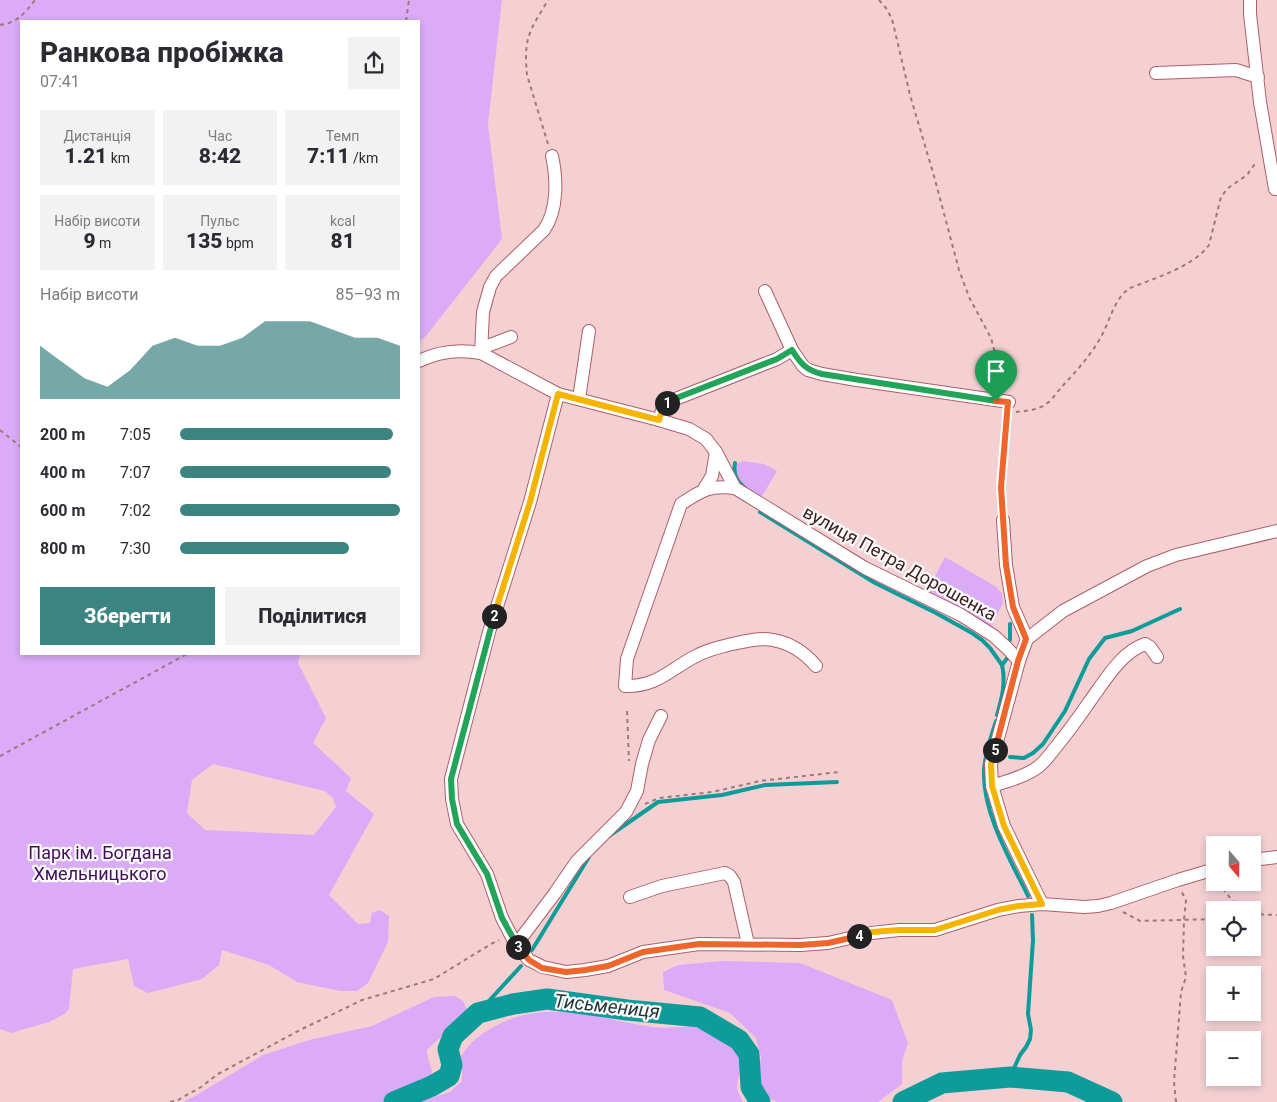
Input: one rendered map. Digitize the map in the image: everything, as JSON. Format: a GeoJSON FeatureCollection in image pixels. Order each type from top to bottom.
{"type":"FeatureCollection","features":[{"type":"Feature","properties":{"kind":"street"},"geometry":{"type":"LineString","coordinates":[[1250,0],[1258,77],[1275,189]]}},
{"type":"Feature","properties":{"kind":"street"},"geometry":{"type":"LineString","coordinates":[[1156,73],[1236,70],[1258,77]]}},
{"type":"Feature","properties":{"kind":"street"},"geometry":{"type":"LineString","coordinates":[[482,350],[483,312],[490,286],[496,276],[548,225],[554,203],[556,177],[552,156]]}},
{"type":"Feature","properties":{"kind":"street"},"geometry":{"type":"LineString","coordinates":[[765,291],[792,350],[808,370],[1004,405]]}},
{"type":"Feature","properties":{"kind":"street"},"geometry":{"type":"LineString","coordinates":[[579,399],[589,331]]}},
{"type":"Feature","properties":{"kind":"street"},"geometry":{"type":"LineString","coordinates":[[420,361],[439,353],[482,350],[511,337]]}},
{"type":"Feature","properties":{"kind":"street"},"geometry":{"type":"LineString","coordinates":[[482,350],[558,394],[689,429],[706,439],[716,452],[735,488]]}},
{"type":"Feature","properties":{"kind":"street"},"geometry":{"type":"LineString","coordinates":[[659,420],[663,408],[673,400],[777,359],[792,350]]}},
{"type":"Feature","properties":{"kind":"street"},"geometry":{"type":"LineString","coordinates":[[558,394],[530,502],[489,632],[451,779],[452,799],[457,824],[487,874],[502,918],[514,940],[529,960],[542,968],[566,972],[608,966],[643,952],[660,948],[699,944],[800,945],[828,943],[872,932],[935,930],[998,910],[1018,906],[1042,904],[1098,906],[1206,872]]}},
{"type":"Feature","properties":{"kind":"street"},"geometry":{"type":"LineString","coordinates":[[704,489],[712,476],[716,452]]}},
{"type":"Feature","properties":{"kind":"street"},"geometry":{"type":"LineString","coordinates":[[735,488],[720,486],[704,489],[681,504],[627,659],[625,686],[638,686],[648,683],[707,651],[749,640],[773,639],[807,656],[816,666]]}},
{"type":"Feature","properties":{"kind":"street","name":"вулиця Петра Дорошенка"},"geometry":{"type":"LineString","coordinates":[[735,488],[864,568],[961,615],[994,636],[1018,661]]}},
{"type":"Feature","properties":{"kind":"street"},"geometry":{"type":"LineString","coordinates":[[1003,520],[1006,565],[1013,607],[1026,639]]}},
{"type":"Feature","properties":{"kind":"street"},"geometry":{"type":"LineString","coordinates":[[1042,904],[1004,826],[992,786],[991,764],[1018,661],[1026,639],[1063,611],[1147,566],[1176,555],[1277,532]]}},
{"type":"Feature","properties":{"kind":"street"},"geometry":{"type":"LineString","coordinates":[[992,786],[1026,774],[1038,767],[1065,736],[1113,669],[1128,654],[1145,644],[1150,647],[1157,657]]}},
{"type":"Feature","properties":{"kind":"street"},"geometry":{"type":"LineString","coordinates":[[514,940],[555,893],[577,862],[626,812],[637,791],[649,740],[660,716]]}},
{"type":"Feature","properties":{"kind":"street"},"geometry":{"type":"LineString","coordinates":[[1261,859],[1277,857]]}},
{"type":"Feature","properties":{"kind":"street"},"geometry":{"type":"LineString","coordinates":[[630,897],[662,886],[725,873],[734,882],[748,944]]}},
{"type":"Feature","properties":{"kind":"path"},"geometry":{"type":"LineString","coordinates":[[0,25],[15,21],[26,12],[34,0]]}},
{"type":"Feature","properties":{"kind":"path"},"geometry":{"type":"LineString","coordinates":[[406,20],[408,0]]}},
{"type":"Feature","properties":{"kind":"path"},"geometry":{"type":"LineString","coordinates":[[548,0],[528,39],[526,64],[527,75],[552,156]]}},
{"type":"Feature","properties":{"kind":"path"},"geometry":{"type":"LineString","coordinates":[[879,0],[892,19],[910,96],[959,270],[969,298],[991,338],[995,353],[1004,405],[1003,520]]}},
{"type":"Feature","properties":{"kind":"path"},"geometry":{"type":"LineString","coordinates":[[1004,405],[1030,411],[1046,404],[1084,363],[1124,292],[1172,271],[1204,251],[1209,245],[1221,197],[1228,188],[1246,175],[1261,156],[1269,153]]}},
{"type":"Feature","properties":{"kind":"path"},"geometry":{"type":"LineString","coordinates":[[0,430],[20,446]]}},
{"type":"Feature","properties":{"kind":"path"},"geometry":{"type":"LineString","coordinates":[[0,756],[185,655]]}},
{"type":"Feature","properties":{"kind":"path"},"geometry":{"type":"LineString","coordinates":[[627,711],[630,767]]}},
{"type":"Feature","properties":{"kind":"path"},"geometry":{"type":"LineString","coordinates":[[626,812],[659,798],[712,792],[760,781],[839,772]]}},
{"type":"Feature","properties":{"kind":"path"},"geometry":{"type":"LineString","coordinates":[[1176,1102],[1174,1082],[1181,992],[1186,977],[1183,956],[1186,900],[1178,880]]}},
{"type":"Feature","properties":{"kind":"path"},"geometry":{"type":"LineString","coordinates":[[1225,891],[1233,901]]}},
{"type":"Feature","properties":{"kind":"path"},"geometry":{"type":"LineString","coordinates":[[1111,903],[1122,912],[1140,921],[1206,919]]}},
{"type":"Feature","properties":{"kind":"path"},"geometry":{"type":"LineString","coordinates":[[1261,914],[1277,915]]}},
{"type":"Feature","properties":{"kind":"path"},"geometry":{"type":"LineString","coordinates":[[170,1102],[178,1100],[218,1074],[362,1000],[434,979],[491,944],[514,940]]}},
{"type":"Feature","properties":{"kind":"green space","name":"Парк ім. Богдана Хмельницького"},"geometry":{"type":"Polygon","coordinates":[[[0,0],[502,0],[488,124],[502,239],[420,341],[420,20],[20,20],[20,655],[300,655],[298,663],[326,718],[313,743],[351,778],[346,791],[374,814],[329,895],[358,924],[370,923],[372,913],[380,910],[389,916],[388,942],[368,983],[357,991],[340,991],[297,982],[269,965],[222,950],[219,965],[202,979],[148,993],[134,986],[128,959],[73,969],[69,1009],[63,1015],[49,1022],[11,1033],[0,1029],[0,0]],[[213,764],[192,780],[187,813],[205,830],[314,835],[336,807],[333,798],[325,791],[213,764]]]}},
{"type":"Feature","properties":{"kind":"green space"},"geometry":{"type":"Polygon","coordinates":[[[743,461],[764,464],[777,471],[761,498],[739,480],[736,470],[737,464],[743,461]]]}},
{"type":"Feature","properties":{"kind":"green space"},"geometry":{"type":"Polygon","coordinates":[[[945,557],[995,586],[1002,593],[1003,603],[991,627],[926,594],[945,557]]]}},
{"type":"Feature","properties":{"kind":"green space"},"geometry":{"type":"Polygon","coordinates":[[[722,961],[800,963],[892,1000],[908,1043],[902,1061],[902,1084],[878,1102],[777,1102],[764,1096],[757,1082],[761,1057],[756,1038],[730,1013],[664,990],[663,972],[678,965],[722,961]]]}},
{"type":"Feature","properties":{"kind":"green space"},"geometry":{"type":"Polygon","coordinates":[[[455,996],[463,1001],[467,1010],[427,1050],[432,1071],[426,1100],[450,1092],[462,1081],[460,1058],[472,1042],[482,1034],[499,1024],[518,1017],[556,1012],[575,1013],[652,1027],[698,1027],[712,1032],[735,1045],[742,1055],[737,1088],[743,1102],[183,1102],[263,1055],[309,1040],[372,1026],[434,997],[455,996]]]}},
{"type":"Feature","properties":{"kind":"waterway"},"geometry":{"type":"LineString","coordinates":[[735,463],[734,471],[736,477],[744,487]]}},
{"type":"Feature","properties":{"kind":"waterway"},"geometry":{"type":"LineString","coordinates":[[760,512],[875,583],[972,633],[990,648],[1002,665]]}},
{"type":"Feature","properties":{"kind":"waterway"},"geometry":{"type":"LineString","coordinates":[[1010,757],[1024,758],[1043,744],[1065,711],[1089,659],[1105,638],[1132,631],[1180,609]]}},
{"type":"Feature","properties":{"kind":"waterway"},"geometry":{"type":"LineString","coordinates":[[1010,624],[1010,640]]}},
{"type":"Feature","properties":{"kind":"waterway"},"geometry":{"type":"LineString","coordinates":[[997,715],[1002,696],[1002,665],[1008,657]]}},
{"type":"Feature","properties":{"kind":"waterway"},"geometry":{"type":"LineString","coordinates":[[996,721],[988,745],[984,770],[985,786],[992,819],[998,835],[1028,896]]}},
{"type":"Feature","properties":{"kind":"waterway"},"geometry":{"type":"LineString","coordinates":[[609,836],[658,802],[722,795],[765,785],[837,782]]}},
{"type":"Feature","properties":{"kind":"waterway"},"geometry":{"type":"LineString","coordinates":[[532,950],[589,857]]}},
{"type":"Feature","properties":{"kind":"waterway"},"geometry":{"type":"LineString","coordinates":[[1010,1077],[1030,1039],[1031,1030],[1028,1014],[1033,940],[1032,915]]}},
{"type":"Feature","properties":{"kind":"waterway"},"geometry":{"type":"LineString","coordinates":[[478,1013],[521,966]]}},
{"type":"Feature","properties":{"kind":"waterway","name":"Тисьмениця"},"geometry":{"type":"LineString","coordinates":[[394,1102],[432,1086],[449,1076],[452,1065],[448,1049],[453,1036],[478,1013],[513,1004],[547,999],[627,1010],[700,1017],[739,1040],[749,1054],[751,1087],[760,1102]]}},
{"type":"Feature","properties":{"kind":"waterway","name":"Тисьмениця"},"geometry":{"type":"LineString","coordinates":[[903,1102],[942,1083],[1010,1077],[1068,1082],[1112,1102]]}},
{"type":"Feature","properties":{"kind":"route"},"geometry":{"type":"LineString","coordinates":[[792,350],[808,370],[822,374],[996,401],[1008,402],[1001,487],[1006,565],[1013,607],[1026,639],[1018,661],[991,764],[992,786],[1004,826],[1042,904],[998,910],[935,930],[872,932],[828,943],[800,945],[699,944],[660,948],[643,952],[608,966],[585,970],[566,972],[542,968],[529,960],[516,945],[502,918],[487,874],[457,824],[452,799],[451,779],[489,632],[530,502],[558,394],[659,420],[667,403],[777,359],[792,350]]}}]}
